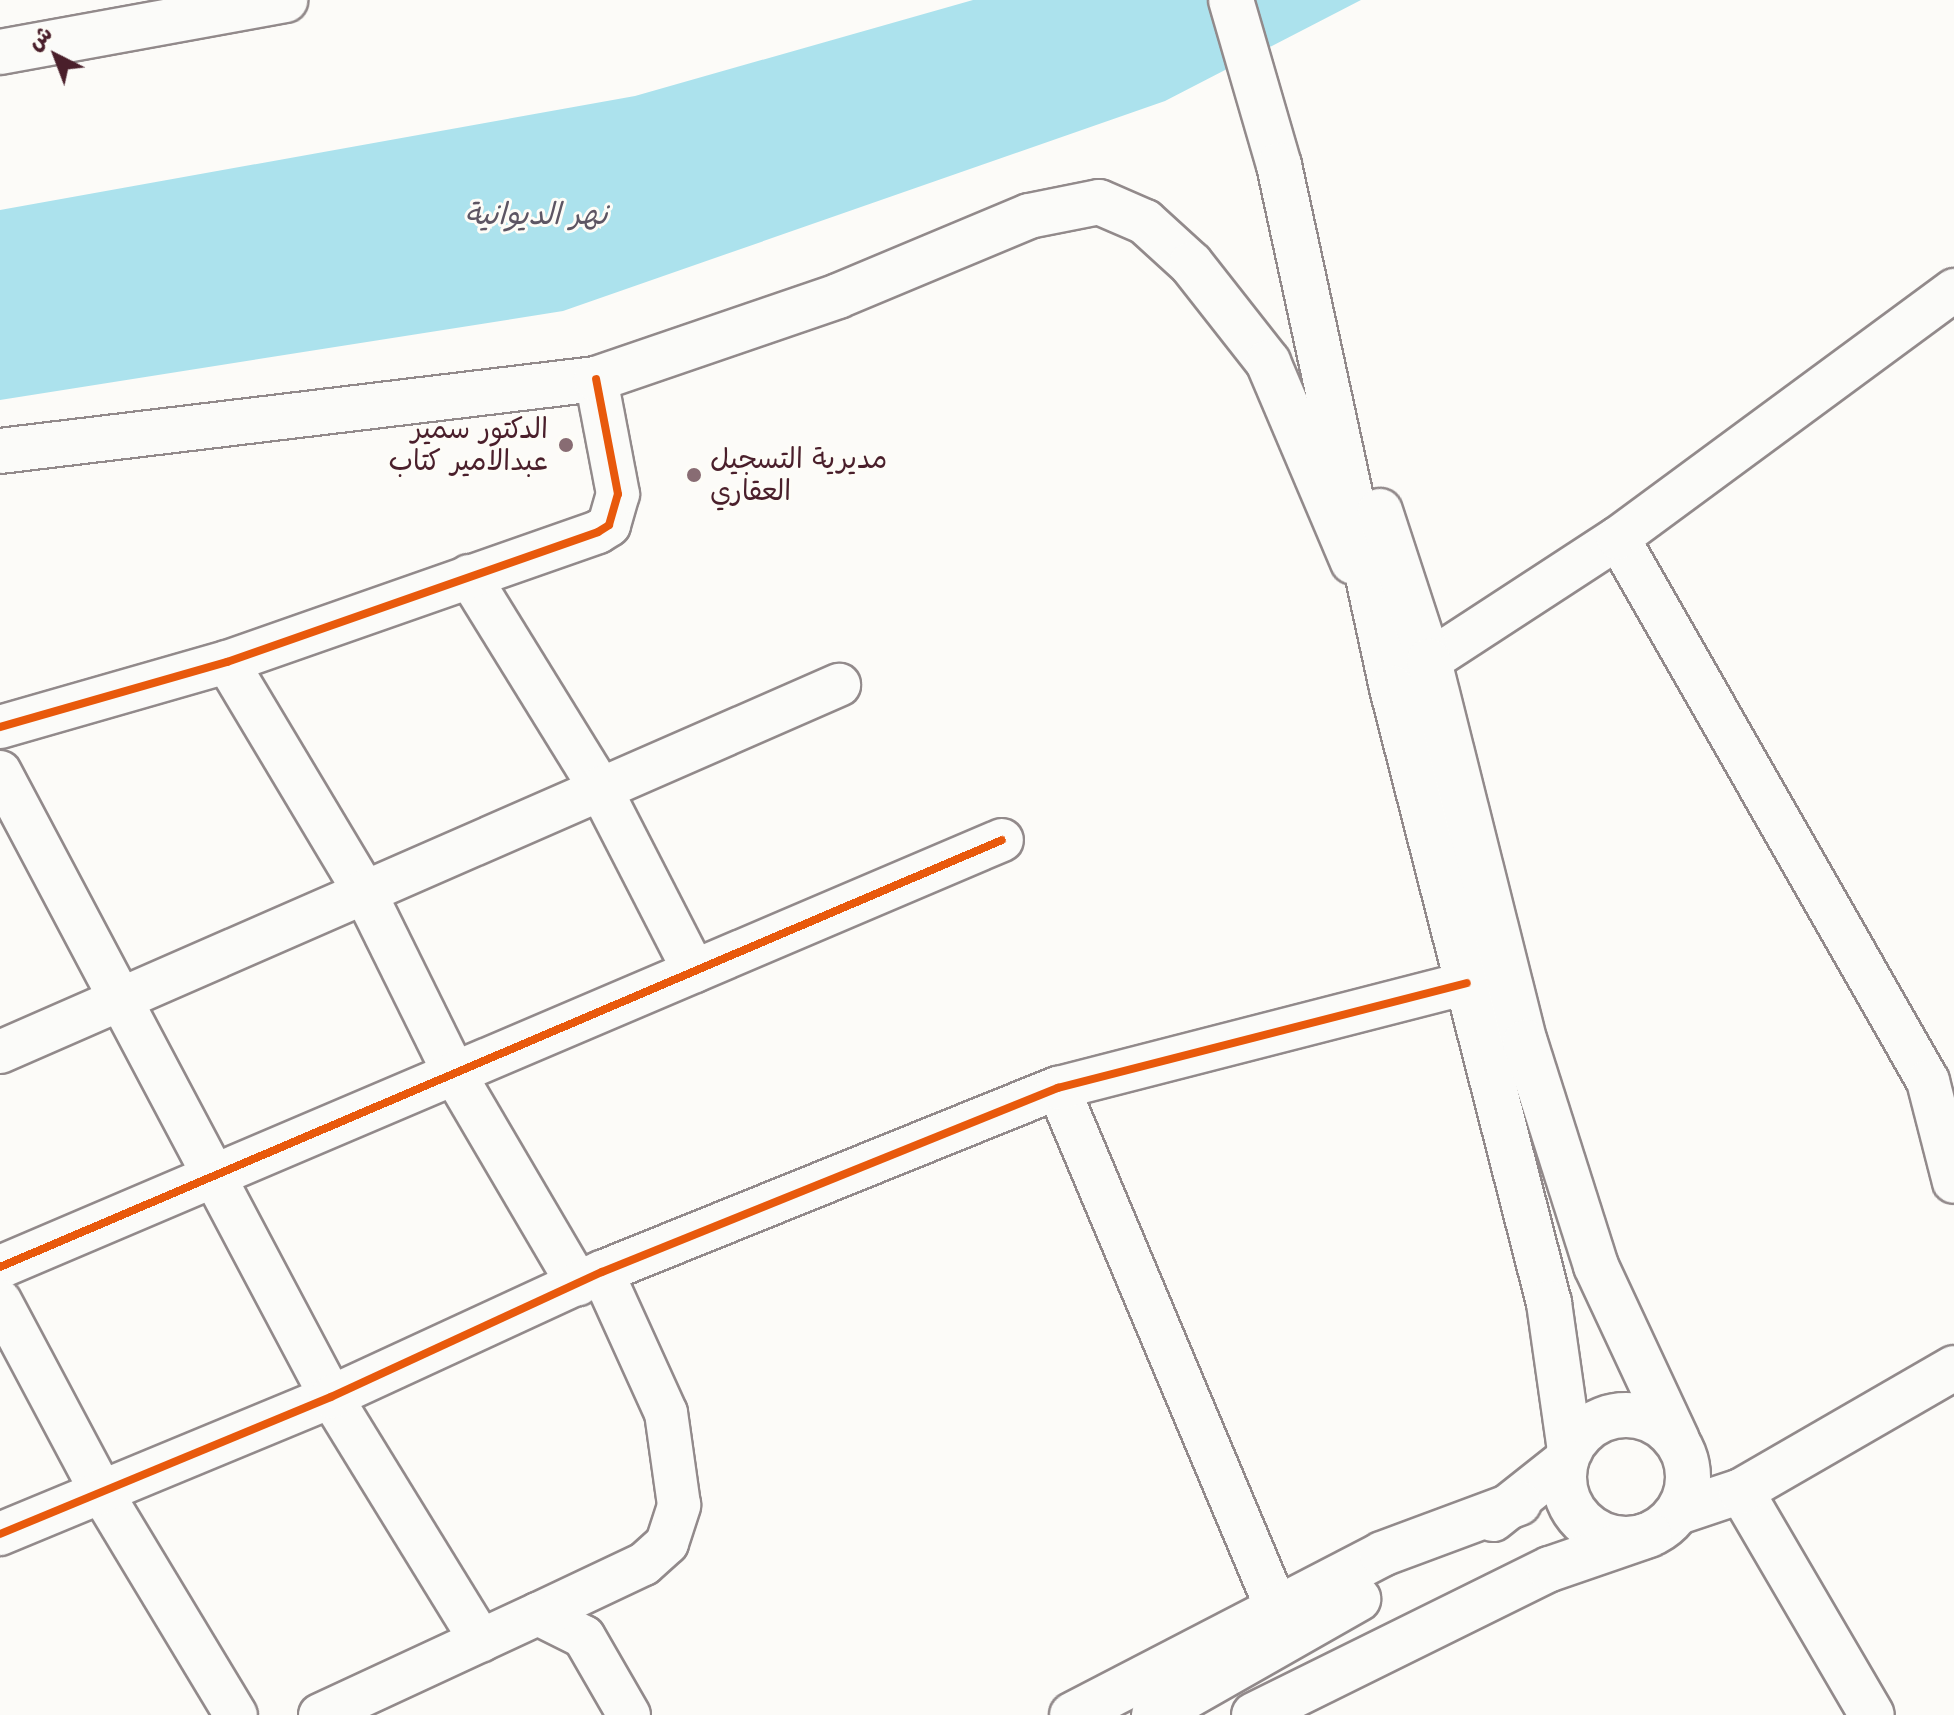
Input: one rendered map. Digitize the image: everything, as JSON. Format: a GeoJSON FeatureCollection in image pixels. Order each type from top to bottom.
{"type":"FeatureCollection","features":[{"type":"Feature","properties":{"kind":"main road"},"geometry":{"type":"LineString","coordinates":[[0,52],[285,0]]}},
{"type":"Feature","properties":{"kind":"main road"},"geometry":{"type":"LineString","coordinates":[[1231,0],[1279,165],[1317,325],[1379,627],[1556,1343],[1568,1456],[1564,1480],[1578,1517],[1611,1537],[1663,1523],[1689,1476],[1677,1440],[1596,1266],[1525,1042],[1429,661],[1317,325]]}},
{"type":"Feature","properties":{"kind":"main road"},"geometry":{"type":"LineString","coordinates":[[0,451],[596,379],[838,296],[1029,216],[1063,205],[1115,205],[1191,264],[1268,362],[1379,627]]}},
{"type":"Feature","properties":{"kind":"main road"},"geometry":{"type":"LineString","coordinates":[[1072,1715],[1492,1496],[1540,1452],[1554,1414],[1556,1343]]}},
{"type":"Feature","properties":{"kind":"main road"},"geometry":{"type":"LineString","coordinates":[[1254,1715],[1564,1563],[1741,1491],[1954,1368]]}},
{"type":"Feature","properties":{"kind":"main road"},"geometry":{"type":"LineString","coordinates":[[1154,1715],[1519,1503],[1568,1456],[1588,1427],[1626,1414],[1664,1426],[1677,1440]]}},
{"type":"Feature","properties":{"kind":"main road"},"geometry":{"type":"LineString","coordinates":[[1741,1491],[1872,1715]]}},
{"type":"Feature","properties":{"kind":"main road"},"geometry":{"type":"LineString","coordinates":[[1382,1554],[1519,1503]]}},
{"type":"Feature","properties":{"kind":"main road"},"geometry":{"type":"LineString","coordinates":[[1298,1715],[1446,1620]]}},
{"type":"Feature","properties":{"kind":"street"},"geometry":{"type":"LineString","coordinates":[[1429,661],[1618,538],[1954,290]]}},
{"type":"Feature","properties":{"kind":"street"},"geometry":{"type":"LineString","coordinates":[[0,727],[227,662],[609,525],[618,494],[596,379]]}},
{"type":"Feature","properties":{"kind":"street"},"geometry":{"type":"LineString","coordinates":[[1618,538],[1928,1081],[1954,1182]]}},
{"type":"Feature","properties":{"kind":"street"},"geometry":{"type":"LineString","coordinates":[[469,576],[600,788],[694,971]]}},
{"type":"Feature","properties":{"kind":"street"},"geometry":{"type":"LineString","coordinates":[[227,662],[364,891],[454,1073],[590,1278],[666,1413],[679,1505],[667,1543],[644,1564],[320,1715]]}},
{"type":"Feature","properties":{"kind":"street"},"geometry":{"type":"LineString","coordinates":[[0,1052],[117,997],[839,685]]}},
{"type":"Feature","properties":{"kind":"street"},"geometry":{"type":"LineString","coordinates":[[0,772],[331,1397],[481,1641]]}},
{"type":"Feature","properties":{"kind":"street"},"geometry":{"type":"LineString","coordinates":[[0,1267],[1002,840]]}},
{"type":"Feature","properties":{"kind":"street"},"geometry":{"type":"LineString","coordinates":[[0,1534],[331,1397],[590,1278],[1058,1088],[1467,983]]}},
{"type":"Feature","properties":{"kind":"street"},"geometry":{"type":"LineString","coordinates":[[1058,1088],[1277,1609]]}},
{"type":"Feature","properties":{"kind":"street"},"geometry":{"type":"LineString","coordinates":[[0,1301],[102,1493],[236,1715]]}},
{"type":"Feature","properties":{"kind":"street"},"geometry":{"type":"LineString","coordinates":[[538,1614],[584,1637],[629,1715]]}},
{"type":"Feature","properties":{"kind":"water","name":"نهر الديوانية"},"geometry":{"type":"Polygon","coordinates":[[[973,0],[1361,0],[1165,101],[563,311],[0,400],[0,210],[635,96],[973,0]]]}},
{"type":"Feature","properties":{"kind":"cycle path"},"geometry":{"type":"LineString","coordinates":[[0,727],[227,662],[598,532],[609,525],[618,494],[596,379]]}},
{"type":"Feature","properties":{"kind":"cycle path"},"geometry":{"type":"LineString","coordinates":[[0,1267],[1002,840]]}},
{"type":"Feature","properties":{"kind":"cycle path"},"geometry":{"type":"LineString","coordinates":[[0,1534],[331,1397],[602,1272],[1058,1088],[1467,983]]}},
{"type":"Feature","properties":{"kind":"place","name":"الدكتور سمير عبدالامير كتاب"},"geometry":{"type":"Point","coordinates":[566,445]}},
{"type":"Feature","properties":{"kind":"place","name":"مديرية التسجيل العقاري"},"geometry":{"type":"Point","coordinates":[694,475]}}]}
